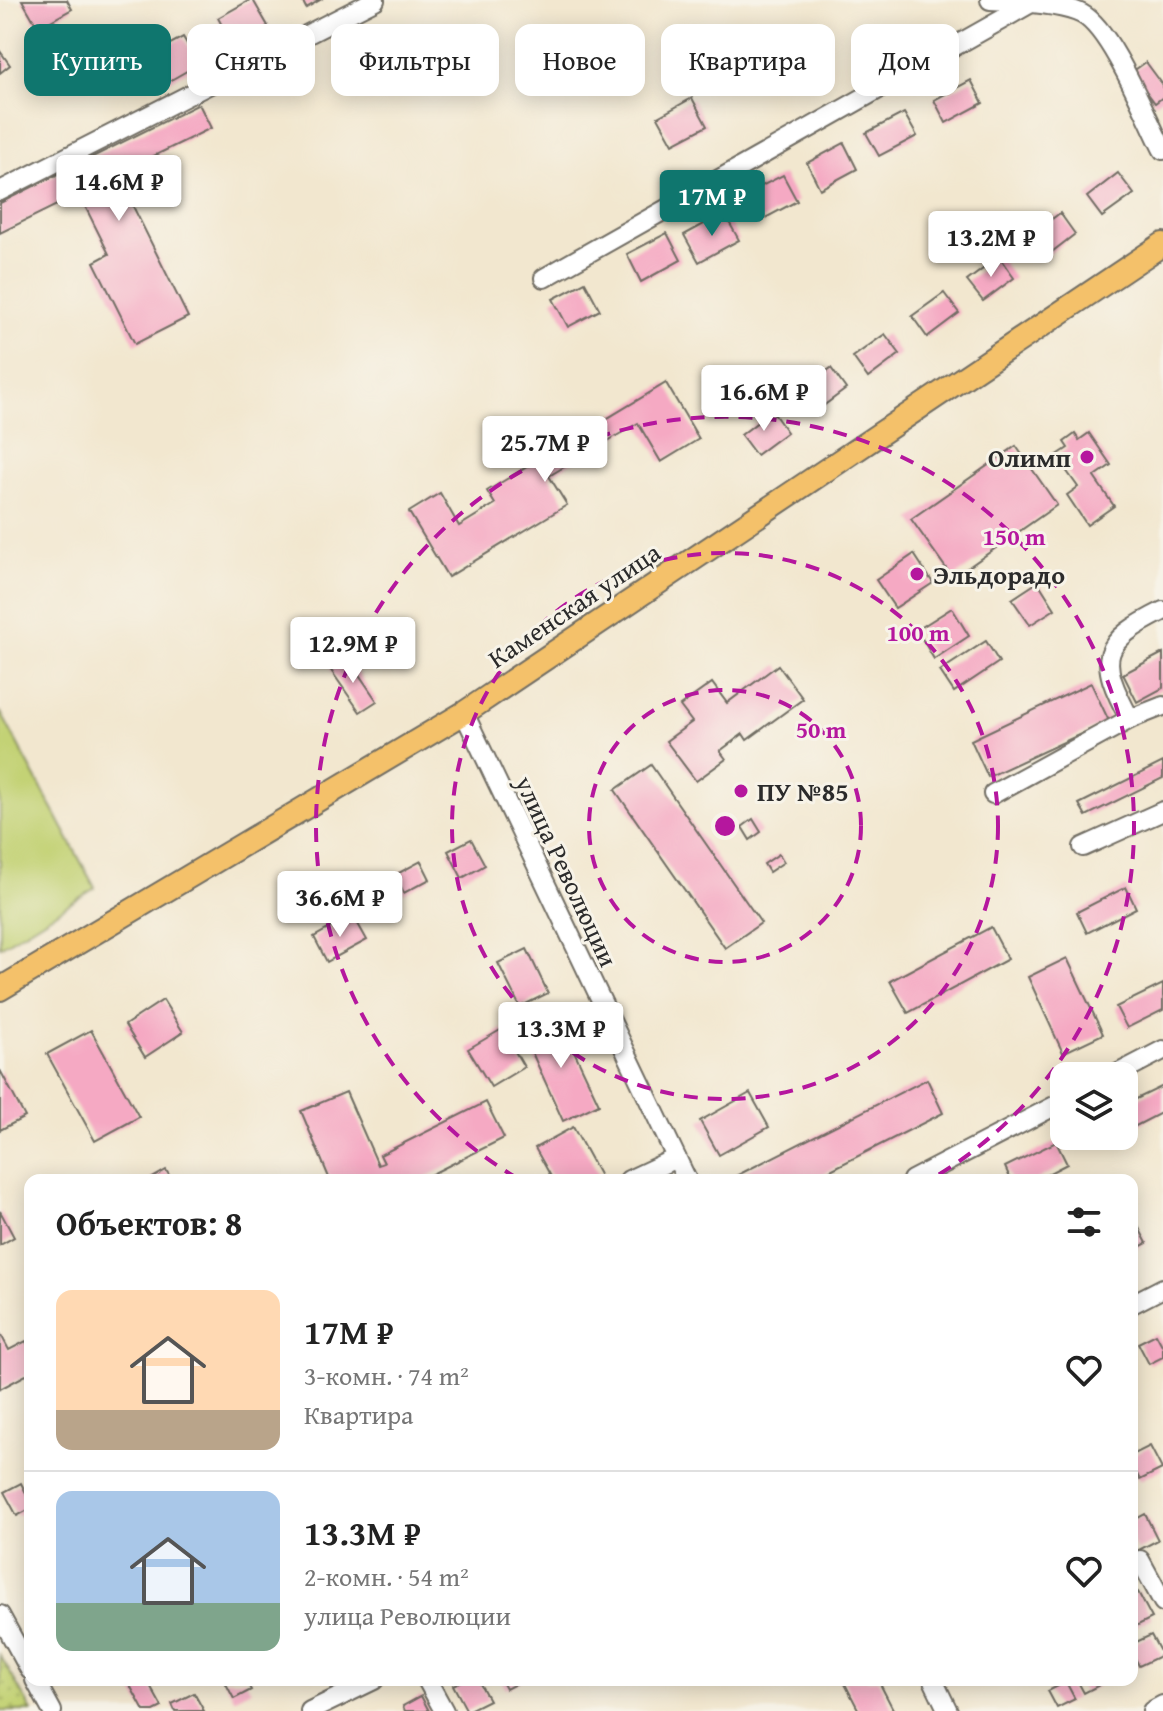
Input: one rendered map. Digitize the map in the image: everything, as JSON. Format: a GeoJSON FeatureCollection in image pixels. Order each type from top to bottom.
{"type":"FeatureCollection","features":[{"type":"Feature","properties":{"kind":"main road","name":"Каменская улица"},"geometry":{"type":"LineString","coordinates":[[0,989],[464,713],[1163,244]]}},
{"type":"Feature","properties":{"kind":"street"},"geometry":{"type":"LineString","coordinates":[[0,191],[375,0]]}},
{"type":"Feature","properties":{"kind":"street"},"geometry":{"type":"LineString","coordinates":[[990,0],[1033,2],[1082,14],[1106,36],[1163,150]]}},
{"type":"Feature","properties":{"kind":"street"},"geometry":{"type":"LineString","coordinates":[[544,278],[1033,2]]}},
{"type":"Feature","properties":{"kind":"street"},"geometry":{"type":"LineString","coordinates":[[1130,719],[1109,677],[1111,649],[1124,632],[1163,611]]}},
{"type":"Feature","properties":{"kind":"street"},"geometry":{"type":"LineString","coordinates":[[993,794],[1130,719],[1163,706]]}},
{"type":"Feature","properties":{"kind":"street","name":"улица Революции"},"geometry":{"type":"LineString","coordinates":[[464,713],[684,1174]]}},
{"type":"Feature","properties":{"kind":"street"},"geometry":{"type":"LineString","coordinates":[[1083,847],[1163,811]]}},
{"type":"Feature","properties":{"kind":"street"},"geometry":{"type":"LineString","coordinates":[[1138,1063],[1163,1050]]}},
{"type":"Feature","properties":{"kind":"street"},"geometry":{"type":"LineString","coordinates":[[924,1174],[1050,1108]]}},
{"type":"Feature","properties":{"kind":"street"},"geometry":{"type":"LineString","coordinates":[[642,1174],[676,1158]]}},
{"type":"Feature","properties":{"kind":"street"},"geometry":{"type":"LineString","coordinates":[[1138,1301],[1163,1288]]}},
{"type":"Feature","properties":{"kind":"street"},"geometry":{"type":"LineString","coordinates":[[1140,1560],[1163,1602]]}},
{"type":"Feature","properties":{"kind":"street"},"geometry":{"type":"LineString","coordinates":[[0,1615],[24,1659]]}},
{"type":"Feature","properties":{"kind":"street"},"geometry":{"type":"LineString","coordinates":[[38,1686],[52,1711]]}},
{"type":"Feature","properties":{"kind":"street"},"geometry":{"type":"LineString","coordinates":[[310,1711],[362,1686]]}},
{"type":"Feature","properties":{"kind":"street"},"geometry":{"type":"LineString","coordinates":[[430,1686],[444,1711]]}},
{"type":"Feature","properties":{"kind":"street"},"geometry":{"type":"LineString","coordinates":[[936,1686],[948,1711]]}},
{"type":"Feature","properties":{"kind":"street"},"geometry":{"type":"LineString","coordinates":[[1152,1711],[1163,1705]]}},
{"type":"Feature","properties":{"kind":"green space"},"geometry":{"type":"Polygon","coordinates":[[[0,711],[95,888],[0,947],[0,711]]]}},
{"type":"Feature","properties":{"kind":"green space"},"geometry":{"type":"Polygon","coordinates":[[[0,1655],[32,1711],[0,1711],[0,1655]]]}},
{"type":"Feature","properties":{"kind":"building"},"geometry":{"type":"Polygon","coordinates":[[[22,0],[67,0],[72,9],[45,24],[36,24],[22,0]]]}},
{"type":"Feature","properties":{"kind":"building"},"geometry":{"type":"Polygon","coordinates":[[[253,0],[267,24],[221,24],[218,18],[253,0]]]}},
{"type":"Feature","properties":{"kind":"building"},"geometry":{"type":"Polygon","coordinates":[[[302,0],[320,0],[306,8],[302,0]]]}},
{"type":"Feature","properties":{"kind":"building"},"geometry":{"type":"Polygon","coordinates":[[[183,37],[187,44],[187,71],[171,80],[171,44],[183,37]]]}},
{"type":"Feature","properties":{"kind":"building"},"geometry":{"type":"Polygon","coordinates":[[[0,51],[10,65],[0,73],[0,51]]]}},
{"type":"Feature","properties":{"kind":"building"},"geometry":{"type":"Polygon","coordinates":[[[1146,62],[1163,85],[1163,97],[1155,103],[1132,72],[1146,62]]]}},
{"type":"Feature","properties":{"kind":"building"},"geometry":{"type":"Polygon","coordinates":[[[971,80],[983,103],[946,123],[934,100],[941,96],[959,96],[959,86],[971,80]]]}},
{"type":"Feature","properties":{"kind":"building"},"geometry":{"type":"Polygon","coordinates":[[[692,98],[707,126],[673,144],[658,117],[692,98]]]}},
{"type":"Feature","properties":{"kind":"building"},"geometry":{"type":"Polygon","coordinates":[[[199,104],[211,128],[117,174],[188,317],[135,344],[94,262],[109,254],[79,194],[0,233],[0,203],[199,104]]]}},
{"type":"Feature","properties":{"kind":"building"},"geometry":{"type":"Polygon","coordinates":[[[904,113],[917,136],[879,156],[866,133],[904,113]]]}},
{"type":"Feature","properties":{"kind":"building"},"geometry":{"type":"Polygon","coordinates":[[[844,143],[857,169],[820,189],[807,163],[844,143]]]}},
{"type":"Feature","properties":{"kind":"building"},"geometry":{"type":"Polygon","coordinates":[[[1118,173],[1134,194],[1102,217],[1087,197],[1118,173]]]}},
{"type":"Feature","properties":{"kind":"building"},"geometry":{"type":"Polygon","coordinates":[[[783,175],[797,201],[758,222],[744,195],[783,175]]]}},
{"type":"Feature","properties":{"kind":"building"},"geometry":{"type":"Polygon","coordinates":[[[724,213],[739,240],[699,262],[684,235],[724,213]]]}},
{"type":"Feature","properties":{"kind":"building"},"geometry":{"type":"Polygon","coordinates":[[[1060,213],[1075,234],[1044,258],[1028,237],[1060,213]]]}},
{"type":"Feature","properties":{"kind":"building"},"geometry":{"type":"Polygon","coordinates":[[[667,233],[681,260],[641,282],[627,254],[667,233]]]}},
{"type":"Feature","properties":{"kind":"building"},"geometry":{"type":"Polygon","coordinates":[[[999,257],[1014,278],[983,301],[967,281],[999,257]]]}},
{"type":"Feature","properties":{"kind":"building"},"geometry":{"type":"Polygon","coordinates":[[[585,282],[600,310],[568,327],[553,299],[585,282]]]}},
{"type":"Feature","properties":{"kind":"building"},"geometry":{"type":"Polygon","coordinates":[[[944,293],[959,313],[927,337],[912,316],[944,293]]]}},
{"type":"Feature","properties":{"kind":"building"},"geometry":{"type":"Polygon","coordinates":[[[885,334],[900,354],[868,378],[853,357],[885,334]]]}},
{"type":"Feature","properties":{"kind":"building"},"geometry":{"type":"Polygon","coordinates":[[[831,368],[846,389],[815,412],[800,391],[831,368]]]}},
{"type":"Feature","properties":{"kind":"building"},"geometry":{"type":"Polygon","coordinates":[[[666,383],[699,439],[661,462],[638,423],[549,476],[567,505],[448,577],[409,512],[440,493],[459,526],[495,504],[487,491],[666,383]]]}},
{"type":"Feature","properties":{"kind":"building"},"geometry":{"type":"Polygon","coordinates":[[[772,411],[787,432],[756,455],[741,435],[772,411]]]}},
{"type":"Feature","properties":{"kind":"building"},"geometry":{"type":"Polygon","coordinates":[[[1089,433],[1111,465],[1094,477],[1114,506],[1087,525],[1067,495],[1078,487],[1056,456],[1068,448],[1064,442],[1075,434],[1079,440],[1089,433]]]}},
{"type":"Feature","properties":{"kind":"building"},"geometry":{"type":"Polygon","coordinates":[[[1016,446],[1057,505],[953,578],[911,519],[1016,446]]]}},
{"type":"Feature","properties":{"kind":"building"},"geometry":{"type":"Polygon","coordinates":[[[914,554],[933,583],[895,608],[876,580],[914,554]]]}},
{"type":"Feature","properties":{"kind":"building"},"geometry":{"type":"Polygon","coordinates":[[[1038,582],[1055,609],[1030,625],[1012,599],[1038,582]]]}},
{"type":"Feature","properties":{"kind":"building"},"geometry":{"type":"Polygon","coordinates":[[[952,608],[969,636],[934,659],[917,630],[952,608]]]}},
{"type":"Feature","properties":{"kind":"building"},"geometry":{"type":"Polygon","coordinates":[[[986,641],[999,662],[954,692],[940,671],[986,641]]]}},
{"type":"Feature","properties":{"kind":"building"},"geometry":{"type":"Polygon","coordinates":[[[1163,653],[1163,688],[1137,702],[1123,674],[1163,653]]]}},
{"type":"Feature","properties":{"kind":"building"},"geometry":{"type":"Polygon","coordinates":[[[347,657],[377,701],[360,712],[330,669],[347,657]]]}},
{"type":"Feature","properties":{"kind":"building"},"geometry":{"type":"Polygon","coordinates":[[[778,665],[803,699],[747,740],[743,734],[720,751],[726,759],[696,781],[666,741],[692,722],[680,706],[712,683],[727,703],[778,665]]]}},
{"type":"Feature","properties":{"kind":"building"},"geometry":{"type":"Polygon","coordinates":[[[1091,683],[1109,721],[988,777],[971,740],[1091,683]]]}},
{"type":"Feature","properties":{"kind":"building"},"geometry":{"type":"Polygon","coordinates":[[[1163,762],[1163,778],[1086,816],[1079,804],[1163,762]]]}},
{"type":"Feature","properties":{"kind":"building"},"geometry":{"type":"Polygon","coordinates":[[[651,765],[761,923],[725,948],[615,790],[651,765]]]}},
{"type":"Feature","properties":{"kind":"building"},"geometry":{"type":"Polygon","coordinates":[[[753,819],[761,832],[750,840],[742,827],[753,819]]]}},
{"type":"Feature","properties":{"kind":"building"},"geometry":{"type":"Polygon","coordinates":[[[471,839],[485,865],[462,878],[448,851],[471,839]]]}},
{"type":"Feature","properties":{"kind":"building"},"geometry":{"type":"Polygon","coordinates":[[[779,854],[784,862],[769,872],[764,864],[779,854]]]}},
{"type":"Feature","properties":{"kind":"building"},"geometry":{"type":"Polygon","coordinates":[[[421,861],[430,879],[404,893],[395,875],[421,861]]]}},
{"type":"Feature","properties":{"kind":"building"},"geometry":{"type":"Polygon","coordinates":[[[365,880],[383,909],[364,921],[346,891],[365,880]]]}},
{"type":"Feature","properties":{"kind":"building"},"geometry":{"type":"Polygon","coordinates":[[[1126,887],[1136,908],[1087,933],[1077,912],[1126,887]]]}},
{"type":"Feature","properties":{"kind":"building"},"geometry":{"type":"Polygon","coordinates":[[[353,915],[367,940],[327,962],[314,937],[353,915]]]}},
{"type":"Feature","properties":{"kind":"building"},"geometry":{"type":"Polygon","coordinates":[[[991,927],[1008,959],[908,1013],[890,981],[991,927]]]}},
{"type":"Feature","properties":{"kind":"building"},"geometry":{"type":"Polygon","coordinates":[[[527,949],[548,993],[520,1007],[498,963],[527,949]]]}},
{"type":"Feature","properties":{"kind":"building"},"geometry":{"type":"Polygon","coordinates":[[[1067,958],[1103,1034],[1063,1053],[1028,977],[1067,958]]]}},
{"type":"Feature","properties":{"kind":"building"},"geometry":{"type":"Polygon","coordinates":[[[1163,984],[1163,1010],[1127,1028],[1116,1007],[1163,984]]]}},
{"type":"Feature","properties":{"kind":"building"},"geometry":{"type":"Polygon","coordinates":[[[163,1000],[183,1032],[145,1057],[125,1025],[163,1000]]]}},
{"type":"Feature","properties":{"kind":"building"},"geometry":{"type":"Polygon","coordinates":[[[559,1019],[599,1104],[563,1121],[524,1035],[559,1019]]]}},
{"type":"Feature","properties":{"kind":"building"},"geometry":{"type":"Polygon","coordinates":[[[502,1029],[524,1067],[491,1087],[468,1049],[502,1029]]]}},
{"type":"Feature","properties":{"kind":"building"},"geometry":{"type":"Polygon","coordinates":[[[91,1030],[139,1117],[95,1141],[47,1054],[91,1030]]]}},
{"type":"Feature","properties":{"kind":"building"},"geometry":{"type":"Polygon","coordinates":[[[0,1070],[25,1117],[0,1130],[0,1070]]]}},
{"type":"Feature","properties":{"kind":"building"},"geometry":{"type":"Polygon","coordinates":[[[927,1079],[943,1113],[823,1174],[740,1174],[927,1079]]]}},
{"type":"Feature","properties":{"kind":"building"},"geometry":{"type":"Polygon","coordinates":[[[1163,1086],[1163,1112],[1138,1125],[1138,1098],[1163,1086]]]}},
{"type":"Feature","properties":{"kind":"building"},"geometry":{"type":"Polygon","coordinates":[[[346,1092],[378,1165],[384,1163],[380,1155],[486,1102],[504,1138],[432,1174],[327,1174],[301,1111],[346,1092]]]}},
{"type":"Feature","properties":{"kind":"building"},"geometry":{"type":"Polygon","coordinates":[[[750,1093],[769,1127],[719,1155],[700,1121],[750,1093]]]}},
{"type":"Feature","properties":{"kind":"building"},"geometry":{"type":"Polygon","coordinates":[[[573,1127],[599,1174],[550,1174],[535,1148],[573,1127]]]}},
{"type":"Feature","properties":{"kind":"building"},"geometry":{"type":"Polygon","coordinates":[[[1050,1145],[1050,1150],[1060,1150],[1067,1164],[1048,1174],[1008,1174],[1005,1167],[1050,1145]]]}},
{"type":"Feature","properties":{"kind":"building"},"geometry":{"type":"Polygon","coordinates":[[[0,1211],[14,1237],[0,1245],[0,1211]]]}},
{"type":"Feature","properties":{"kind":"building"},"geometry":{"type":"Polygon","coordinates":[[[1138,1229],[1147,1243],[1138,1248],[1138,1229]]]}},
{"type":"Feature","properties":{"kind":"building"},"geometry":{"type":"Polygon","coordinates":[[[0,1333],[9,1350],[24,1342],[24,1376],[0,1389],[0,1333]]]}},
{"type":"Feature","properties":{"kind":"building"},"geometry":{"type":"Polygon","coordinates":[[[1156,1334],[1163,1347],[1163,1357],[1149,1364],[1138,1343],[1156,1334]]]}},
{"type":"Feature","properties":{"kind":"building"},"geometry":{"type":"Polygon","coordinates":[[[1150,1446],[1162,1469],[1140,1480],[1138,1452],[1150,1446]]]}},
{"type":"Feature","properties":{"kind":"building"},"geometry":{"type":"Polygon","coordinates":[[[21,1483],[24,1512],[17,1516],[4,1492],[21,1483]]]}},
{"type":"Feature","properties":{"kind":"building"},"geometry":{"type":"Polygon","coordinates":[[[1145,1514],[1158,1540],[1138,1550],[1138,1518],[1145,1514]]]}},
{"type":"Feature","properties":{"kind":"building"},"geometry":{"type":"Polygon","coordinates":[[[1138,1592],[1152,1618],[1138,1625],[1138,1592]]]}},
{"type":"Feature","properties":{"kind":"building"},"geometry":{"type":"Polygon","coordinates":[[[1151,1635],[1162,1655],[1139,1666],[1138,1641],[1151,1635]]]}},
{"type":"Feature","properties":{"kind":"building"},"geometry":{"type":"Polygon","coordinates":[[[130,1686],[150,1686],[162,1707],[144,1711],[130,1686]]]}},
{"type":"Feature","properties":{"kind":"building"},"geometry":{"type":"Polygon","coordinates":[[[227,1686],[249,1686],[251,1690],[234,1699],[227,1686]]]}},
{"type":"Feature","properties":{"kind":"building"},"geometry":{"type":"Polygon","coordinates":[[[454,1686],[481,1686],[489,1700],[467,1711],[454,1686]]]}},
{"type":"Feature","properties":{"kind":"building"},"geometry":{"type":"Polygon","coordinates":[[[846,1686],[881,1686],[894,1711],[859,1711],[846,1686]]]}},
{"type":"Feature","properties":{"kind":"building"},"geometry":{"type":"Polygon","coordinates":[[[1058,1686],[1068,1686],[1075,1699],[1057,1708],[1048,1691],[1058,1686]]]}},
{"type":"Feature","properties":{"kind":"building"},"geometry":{"type":"Polygon","coordinates":[[[1080,1686],[1097,1686],[1084,1693],[1080,1686]]]}},
{"type":"Feature","properties":{"kind":"building"},"geometry":{"type":"Polygon","coordinates":[[[194,1693],[204,1711],[175,1711],[172,1704],[194,1693]]]}},
{"type":"Feature","properties":{"kind":"building"},"geometry":{"type":"Polygon","coordinates":[[[421,1696],[429,1711],[405,1711],[403,1706],[421,1696]]]}},
{"type":"Feature","properties":{"kind":"place","name":"Олимп"},"geometry":{"type":"Point","coordinates":[1087,457]}},
{"type":"Feature","properties":{"kind":"place","name":"Эльдорадо"},"geometry":{"type":"Point","coordinates":[917,574]}},
{"type":"Feature","properties":{"kind":"place","name":"ПУ №85"},"geometry":{"type":"Point","coordinates":[741,791]}}]}
